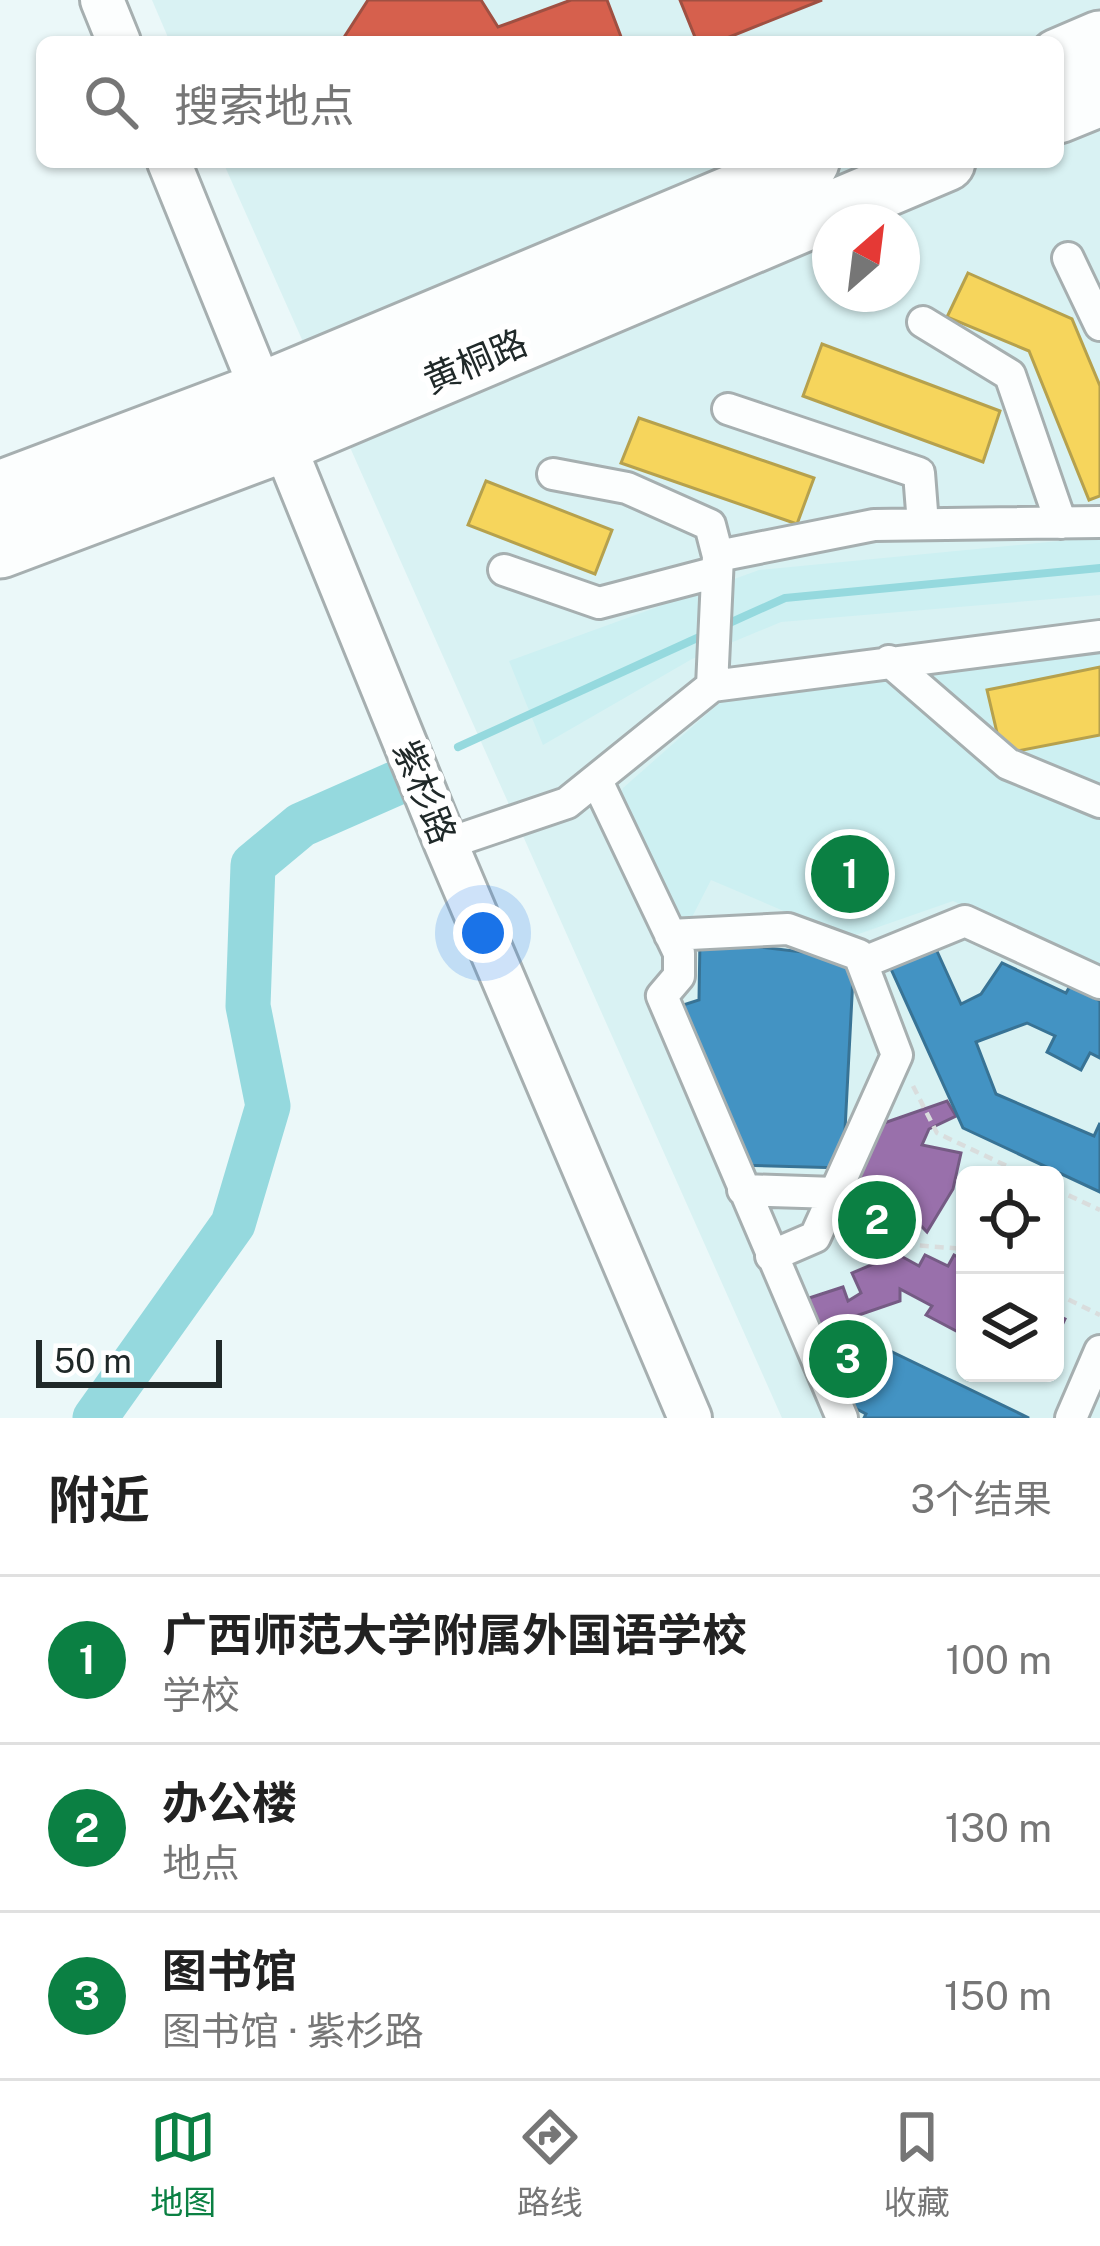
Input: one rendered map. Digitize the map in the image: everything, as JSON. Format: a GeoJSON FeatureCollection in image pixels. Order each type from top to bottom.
{"type":"FeatureCollection","features":[{"type":"Feature","properties":{"kind":"highway"},"geometry":{"type":"LineString","coordinates":[[1064,55],[1100,40]]}},
{"type":"Feature","properties":{"kind":"highway"},"geometry":{"type":"LineString","coordinates":[[1064,112],[1100,97]]}},
{"type":"Feature","properties":{"kind":"highway","name":"黄桐路"},"geometry":{"type":"LineString","coordinates":[[0,549],[797,168]]}},
{"type":"Feature","properties":{"kind":"highway","name":"黄桐路"},"geometry":{"type":"LineString","coordinates":[[0,490],[274,417],[930,168]]}},
{"type":"Feature","properties":{"kind":"main road"},"geometry":{"type":"LineString","coordinates":[[102,0],[117,36]]}},
{"type":"Feature","properties":{"kind":"main road","name":"紫杉路"},"geometry":{"type":"LineString","coordinates":[[171,168],[446,844],[690,1418]]}},
{"type":"Feature","properties":{"kind":"street"},"geometry":{"type":"LineString","coordinates":[[1068,258],[1100,325]]}},
{"type":"Feature","properties":{"kind":"street"},"geometry":{"type":"LineString","coordinates":[[923,322],[1010,375],[1061,523]]}},
{"type":"Feature","properties":{"kind":"street"},"geometry":{"type":"LineString","coordinates":[[728,409],[919,473],[923,524]]}},
{"type":"Feature","properties":{"kind":"street"},"geometry":{"type":"LineString","coordinates":[[553,474],[627,488],[710,525],[717,574],[712,686]]}},
{"type":"Feature","properties":{"kind":"street"},"geometry":{"type":"LineString","coordinates":[[504,570],[599,603],[717,574],[874,525],[1100,522]]}},
{"type":"Feature","properties":{"kind":"street"},"geometry":{"type":"LineString","coordinates":[[446,844],[567,803],[712,686],[1100,636]]}},
{"type":"Feature","properties":{"kind":"street"},"geometry":{"type":"LineString","coordinates":[[889,661],[1008,764],[1100,802]]}},
{"type":"Feature","properties":{"kind":"street"},"geometry":{"type":"LineString","coordinates":[[597,781],[679,953],[679,976],[662,996],[842,1418]]}},
{"type":"Feature","properties":{"kind":"street"},"geometry":{"type":"LineString","coordinates":[[862,963],[965,922],[1100,983]]}},
{"type":"Feature","properties":{"kind":"street"},"geometry":{"type":"LineString","coordinates":[[670,935],[788,929],[859,955],[897,1054],[815,1237],[771,1256]]}},
{"type":"Feature","properties":{"kind":"street"},"geometry":{"type":"LineString","coordinates":[[742,1190],[835,1193]]}},
{"type":"Feature","properties":{"kind":"street"},"geometry":{"type":"LineString","coordinates":[[1071,1418],[1100,1351]]}},
{"type":"Feature","properties":{"kind":"path"},"geometry":{"type":"LineString","coordinates":[[897,1054],[937,1133],[1007,1166]]}},
{"type":"Feature","properties":{"kind":"path"},"geometry":{"type":"LineString","coordinates":[[1064,1193],[1100,1210]]}},
{"type":"Feature","properties":{"kind":"path"},"geometry":{"type":"LineString","coordinates":[[815,1237],[956,1248]]}},
{"type":"Feature","properties":{"kind":"path"},"geometry":{"type":"LineString","coordinates":[[1064,1297],[1100,1315]]}},
{"type":"Feature","properties":{"kind":"shaded area"},"geometry":{"type":"Polygon","coordinates":[[[152,0],[1100,0],[1100,1418],[782,1418],[226,168],[1064,168],[1064,36],[167,36],[152,0]]]}},
{"type":"Feature","properties":{"kind":"shaded area"},"geometry":{"type":"Polygon","coordinates":[[[1100,537],[1100,595],[781,622],[692,659],[543,745],[509,661],[759,570],[1100,537]]]}},
{"type":"Feature","properties":{"kind":"shaded area"},"geometry":{"type":"Polygon","coordinates":[[[1100,636],[1100,802],[1008,764],[889,661],[1100,636]]]}},
{"type":"Feature","properties":{"kind":"shaded area"},"geometry":{"type":"Polygon","coordinates":[[[895,679],[1100,807],[1100,966],[953,901],[847,938],[711,880],[691,919],[678,921],[619,800],[623,788],[733,691],[895,679]]]}},
{"type":"Feature","properties":{"kind":"building: 住宅"},"geometry":{"type":"Polygon","coordinates":[[[968,273],[1072,319],[1100,386],[1100,496],[1089,500],[1029,351],[947,317],[968,273]]]}},
{"type":"Feature","properties":{"kind":"building: 住宅"},"geometry":{"type":"Polygon","coordinates":[[[822,344],[1000,411],[983,462],[803,396],[822,344]]]}},
{"type":"Feature","properties":{"kind":"building: 住宅"},"geometry":{"type":"Polygon","coordinates":[[[639,418],[814,478],[797,524],[621,463],[639,418]]]}},
{"type":"Feature","properties":{"kind":"building: 住宅"},"geometry":{"type":"Polygon","coordinates":[[[486,481],[612,530],[595,574],[468,525],[486,481]]]}},
{"type":"Feature","properties":{"kind":"building: 住宅"},"geometry":{"type":"Polygon","coordinates":[[[1100,667],[1100,735],[1002,754],[987,690],[1100,667]]]}},
{"type":"Feature","properties":{"kind":"building: 商业"},"geometry":{"type":"Polygon","coordinates":[[[368,0],[481,0],[498,27],[571,0],[607,0],[621,36],[345,36],[368,0]]]}},
{"type":"Feature","properties":{"kind":"building: 商业"},"geometry":{"type":"Polygon","coordinates":[[[680,0],[822,0],[732,36],[695,36],[680,0]]]}},
{"type":"Feature","properties":{"kind":"building: 办公"},"geometry":{"type":"Polygon","coordinates":[[[947,1101],[956,1116],[929,1129],[922,1145],[961,1153],[953,1189],[927,1232],[902,1206],[889,1232],[899,1255],[919,1266],[925,1255],[948,1266],[956,1256],[956,1331],[926,1315],[932,1306],[900,1289],[900,1301],[812,1331],[800,1301],[843,1287],[848,1301],[861,1293],[852,1273],[876,1263],[850,1197],[884,1123],[947,1101]]]}},
{"type":"Feature","properties":{"kind":"building: 学校"},"geometry":{"type":"Polygon","coordinates":[[[700,938],[759,938],[760,947],[854,958],[843,1168],[736,1165],[674,1008],[699,1000],[700,938]]]}},
{"type":"Feature","properties":{"kind":"building: 学校"},"geometry":{"type":"Polygon","coordinates":[[[936,949],[961,1004],[981,994],[1002,963],[1066,993],[1070,986],[1100,1001],[1100,1058],[1090,1053],[1081,1070],[1047,1052],[1055,1036],[1027,1023],[976,1042],[996,1094],[1094,1136],[1100,1123],[1100,1192],[1064,1175],[1064,1166],[1044,1166],[963,1128],[891,969],[936,949]]]}},
{"type":"Feature","properties":{"kind":"building: 学校"},"geometry":{"type":"Polygon","coordinates":[[[852,1317],[878,1369],[888,1350],[1029,1418],[864,1418],[866,1414],[851,1406],[812,1331],[852,1317]]]}},
{"type":"Feature","properties":{"kind":"waterway"},"geometry":{"type":"LineString","coordinates":[[725,625],[785,598],[1100,568]]}},
{"type":"Feature","properties":{"kind":"waterway"},"geometry":{"type":"LineString","coordinates":[[458,747],[706,634]]}},
{"type":"Feature","properties":{"kind":"waterway"},"geometry":{"type":"LineString","coordinates":[[95,1418],[233,1224],[268,1106],[248,1006],[253,865],[301,825],[401,781]]}},
{"type":"Feature","properties":{"kind":"place","name":"广西师范大学附属外国语学校"},"geometry":{"type":"Point","coordinates":[850,874]}},
{"type":"Feature","properties":{"kind":"place","name":"办公楼"},"geometry":{"type":"Point","coordinates":[877,1220]}},
{"type":"Feature","properties":{"kind":"place","name":"图书馆"},"geometry":{"type":"Point","coordinates":[848,1359]}}]}
